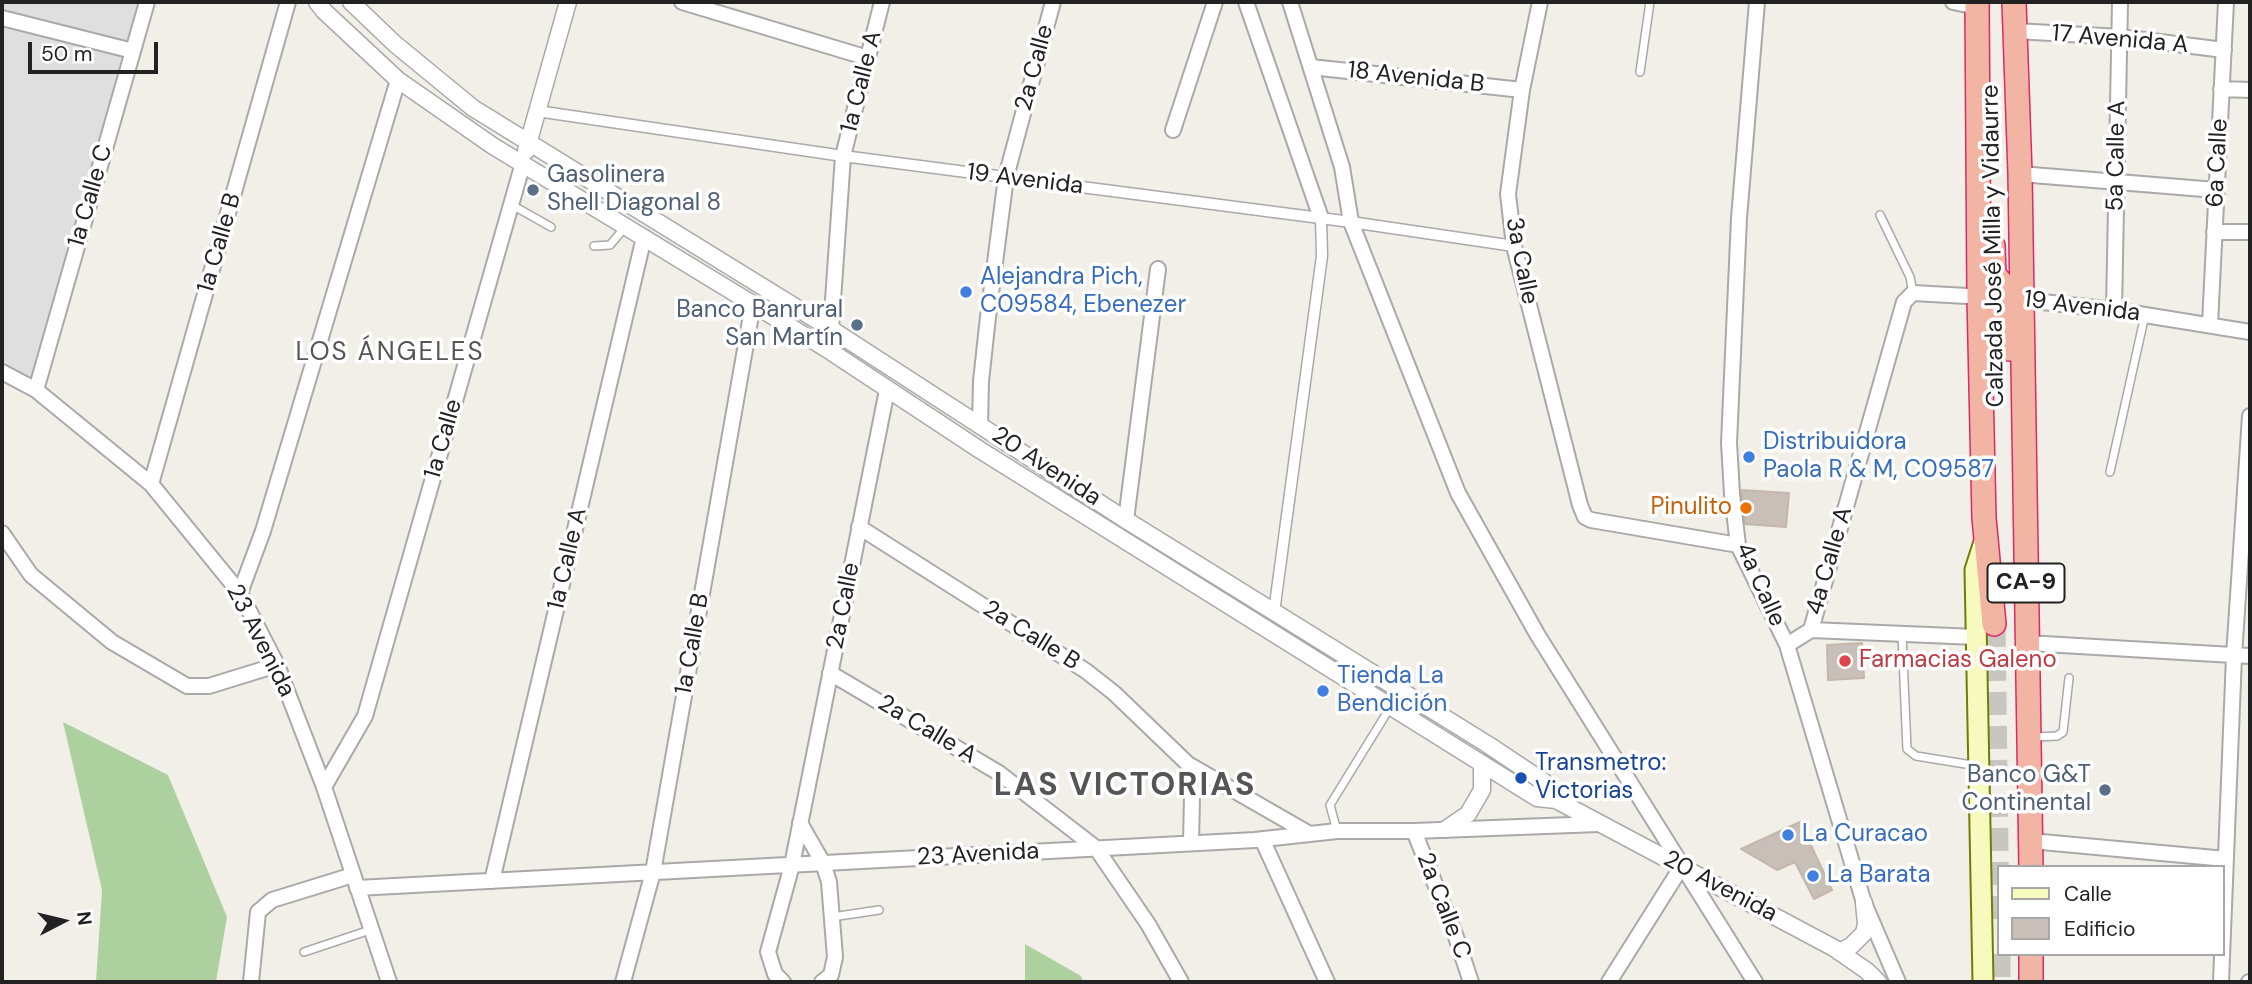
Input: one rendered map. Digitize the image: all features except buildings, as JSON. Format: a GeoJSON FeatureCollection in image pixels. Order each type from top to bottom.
{"type":"FeatureCollection","features":[{"type":"Feature","properties":{"kind":"highway","name":"Calzada José Milla y Vidaurre"},"geometry":{"type":"LineString","coordinates":[[2014,2],[2020,174],[2031,865]]}},
{"type":"Feature","properties":{"kind":"highway","name":"Calzada José Milla y Vidaurre"},"geometry":{"type":"LineString","coordinates":[[1977,4],[1979,297],[1986,537],[1985,631]]}},
{"type":"Feature","properties":{"kind":"highway"},"geometry":{"type":"LineString","coordinates":[[1978,159],[1992,182],[1994,274],[2010,294],[2021,299]]}},
{"type":"Feature","properties":{"kind":"highway"},"geometry":{"type":"LineString","coordinates":[[1979,297],[1998,308],[2009,325],[2010,397],[2024,416]]}},
{"type":"Feature","properties":{"kind":"highway"},"geometry":{"type":"LineString","coordinates":[[2031,956],[2031,982]]}},
{"type":"Feature","properties":{"kind":"main road","name":"Calzada José Milla y Vidaurre"},"geometry":{"type":"LineString","coordinates":[[1983,982],[1979,766],[1985,631]]}},
{"type":"Feature","properties":{"kind":"street","name":"1a Calle C"},"geometry":{"type":"LineString","coordinates":[[36,390],[147,2]]}},
{"type":"Feature","properties":{"kind":"street","name":"1a Calle B"},"geometry":{"type":"LineString","coordinates":[[151,484],[288,2]]}},
{"type":"Feature","properties":{"kind":"street","name":"20 Avenida"},"geometry":{"type":"LineString","coordinates":[[317,2],[398,80],[493,146],[753,304],[1124,541],[1537,798],[1556,800],[1682,866],[1839,952],[1878,982]]}},
{"type":"Feature","properties":{"kind":"street","name":"20 Avenida"},"geometry":{"type":"LineString","coordinates":[[351,2],[395,44],[473,108],[831,329],[1126,520],[1544,782],[1556,800]]}},
{"type":"Feature","properties":{"kind":"street","name":"1a Calle"},"geometry":{"type":"LineString","coordinates":[[324,787],[365,716],[568,2]]}},
{"type":"Feature","properties":{"kind":"street"},"geometry":{"type":"LineString","coordinates":[[682,2],[868,58]]}},
{"type":"Feature","properties":{"kind":"street","name":"1a Calle A"},"geometry":{"type":"LineString","coordinates":[[831,329],[843,156],[882,2]]}},
{"type":"Feature","properties":{"kind":"street","name":"2a Calle"},"geometry":{"type":"LineString","coordinates":[[980,425],[981,381],[1006,177],[1053,2]]}},
{"type":"Feature","properties":{"kind":"street"},"geometry":{"type":"LineString","coordinates":[[1173,130],[1214,2]]}},
{"type":"Feature","properties":{"kind":"street"},"geometry":{"type":"LineString","coordinates":[[1247,2],[1321,218],[1322,256],[1272,631]]}},
{"type":"Feature","properties":{"kind":"street"},"geometry":{"type":"LineString","coordinates":[[1290,2],[1342,167],[1351,222],[1458,493],[1536,634],[1755,982]]}},
{"type":"Feature","properties":{"kind":"street","name":"3a Calle"},"geometry":{"type":"LineString","coordinates":[[1540,2],[1522,90],[1508,194],[1514,246],[1580,505],[1585,517],[1591,520],[1738,545]]}},
{"type":"Feature","properties":{"kind":"street","name":"4a Calle"},"geometry":{"type":"LineString","coordinates":[[1757,2],[1739,218],[1729,443],[1738,545],[1787,645],[1864,903],[1898,982]]}},
{"type":"Feature","properties":{"kind":"street"},"geometry":{"type":"LineString","coordinates":[[1953,2],[1977,4]]}},
{"type":"Feature","properties":{"kind":"street","name":"5a Calle A"},"geometry":{"type":"LineString","coordinates":[[2114,310],[2120,2]]}},
{"type":"Feature","properties":{"kind":"street","name":"6a Calle"},"geometry":{"type":"LineString","coordinates":[[2210,324],[2226,2]]}},
{"type":"Feature","properties":{"kind":"street"},"geometry":{"type":"LineString","coordinates":[[2,18],[133,51]]}},
{"type":"Feature","properties":{"kind":"street","name":"17 Avenida A"},"geometry":{"type":"LineString","coordinates":[[2016,31],[2120,37],[2224,50]]}},
{"type":"Feature","properties":{"kind":"street","name":"18 Avenida B"},"geometry":{"type":"LineString","coordinates":[[1311,67],[1522,90]]}},
{"type":"Feature","properties":{"kind":"street"},"geometry":{"type":"LineString","coordinates":[[240,593],[263,531],[398,80]]}},
{"type":"Feature","properties":{"kind":"street"},"geometry":{"type":"LineString","coordinates":[[2221,89],[2250,90]]}},
{"type":"Feature","properties":{"kind":"street","name":"19 Avenida"},"geometry":{"type":"LineString","coordinates":[[537,111],[843,156],[1351,222],[1514,246]]}},
{"type":"Feature","properties":{"kind":"street"},"geometry":{"type":"LineString","coordinates":[[2020,174],[2216,190]]}},
{"type":"Feature","properties":{"kind":"street"},"geometry":{"type":"LineString","coordinates":[[2214,232],[2250,232]]}},
{"type":"Feature","properties":{"kind":"street","name":"1a Calle A"},"geometry":{"type":"LineString","coordinates":[[492,881],[644,237]]}},
{"type":"Feature","properties":{"kind":"street"},"geometry":{"type":"LineString","coordinates":[[1126,520],[1157,269]]}},
{"type":"Feature","properties":{"kind":"street","name":"19 Avenida"},"geometry":{"type":"LineString","coordinates":[[1913,293],[2021,299],[2145,314],[2250,332]]}},
{"type":"Feature","properties":{"kind":"street","name":"4a Calle A"},"geometry":{"type":"LineString","coordinates":[[1811,630],[1903,306],[1913,293]]}},
{"type":"Feature","properties":{"kind":"street","name":"1a Calle B"},"geometry":{"type":"LineString","coordinates":[[623,982],[653,872],[753,304]]}},
{"type":"Feature","properties":{"kind":"street","name":"23 Avenida"},"geometry":{"type":"LineString","coordinates":[[2,372],[36,390],[151,484],[240,593],[277,665],[324,787],[389,982]]}},
{"type":"Feature","properties":{"kind":"street","name":"2a Calle"},"geometry":{"type":"LineString","coordinates":[[783,982],[775,974],[768,952],[792,865],[887,390]]}},
{"type":"Feature","properties":{"kind":"street"},"geometry":{"type":"LineString","coordinates":[[2224,890],[2234,656],[2248,499],[2250,416]]}},
{"type":"Feature","properties":{"kind":"street","name":"2a Calle B"},"geometry":{"type":"LineString","coordinates":[[859,527],[1086,671],[1114,693],[1188,764],[1310,834]]}},
{"type":"Feature","properties":{"kind":"street"},"geometry":{"type":"LineString","coordinates":[[2,533],[31,575],[41,584],[112,642],[187,686],[209,686],[277,665]]}},
{"type":"Feature","properties":{"kind":"street"},"geometry":{"type":"LineString","coordinates":[[1787,645],[1811,630],[1902,635],[1985,631]]}},
{"type":"Feature","properties":{"kind":"street"},"geometry":{"type":"LineString","coordinates":[[2027,643],[2250,656]]}},
{"type":"Feature","properties":{"kind":"street","name":"2a Calle A"},"geometry":{"type":"LineString","coordinates":[[830,673],[999,773],[1096,848],[1148,924],[1181,982]]}},
{"type":"Feature","properties":{"kind":"street"},"geometry":{"type":"LineString","coordinates":[[1188,764],[1192,796],[1191,843]]}},
{"type":"Feature","properties":{"kind":"street"},"geometry":{"type":"LineString","coordinates":[[1446,829],[1468,814],[1482,790],[1482,764]]}},
{"type":"Feature","properties":{"kind":"street"},"geometry":{"type":"LineString","coordinates":[[800,823],[823,863],[829,882],[834,967],[831,975],[822,982]]}},
{"type":"Feature","properties":{"kind":"street","name":"23 Avenida"},"geometry":{"type":"LineString","coordinates":[[355,881],[492,881],[1262,839],[1336,831],[1598,824]]}},
{"type":"Feature","properties":{"kind":"street","name":"2a Calle C"},"geometry":{"type":"LineString","coordinates":[[1414,831],[1457,937],[1471,982]]}},
{"type":"Feature","properties":{"kind":"street"},"geometry":{"type":"LineString","coordinates":[[1262,839],[1327,982]]}},
{"type":"Feature","properties":{"kind":"street"},"geometry":{"type":"LineString","coordinates":[[2031,841],[2225,859]]}},
{"type":"Feature","properties":{"kind":"street"},"geometry":{"type":"LineString","coordinates":[[1609,982],[1682,866]]}},
{"type":"Feature","properties":{"kind":"street"},"geometry":{"type":"LineString","coordinates":[[251,982],[258,912],[272,900],[355,881]]}},
{"type":"Feature","properties":{"kind":"street"},"geometry":{"type":"LineString","coordinates":[[1839,952],[1851,946],[1864,933],[1864,903]]}},
{"type":"Feature","properties":{"kind":"street"},"geometry":{"type":"LineString","coordinates":[[2221,982],[2222,956]]}},
{"type":"Feature","properties":{"kind":"lane"},"geometry":{"type":"LineString","coordinates":[[1640,72],[1650,2]]}},
{"type":"Feature","properties":{"kind":"lane"},"geometry":{"type":"LineString","coordinates":[[512,205],[551,227]]}},
{"type":"Feature","properties":{"kind":"lane"},"geometry":{"type":"LineString","coordinates":[[1880,215],[1910,277],[1913,293]]}},
{"type":"Feature","properties":{"kind":"lane"},"geometry":{"type":"LineString","coordinates":[[594,246],[610,245],[626,226]]}},
{"type":"Feature","properties":{"kind":"lane"},"geometry":{"type":"LineString","coordinates":[[2110,472],[2145,314]]}},
{"type":"Feature","properties":{"kind":"lane"},"geometry":{"type":"LineString","coordinates":[[1902,635],[1907,749],[1916,755],[1979,766]]}},
{"type":"Feature","properties":{"kind":"lane"},"geometry":{"type":"LineString","coordinates":[[2029,738],[2057,736],[2063,732],[2069,677]]}},
{"type":"Feature","properties":{"kind":"lane"},"geometry":{"type":"LineString","coordinates":[[1336,831],[1330,805],[1391,706]]}},
{"type":"Feature","properties":{"kind":"lane"},"geometry":{"type":"LineString","coordinates":[[832,917],[879,910]]}},
{"type":"Feature","properties":{"kind":"lane"},"geometry":{"type":"LineString","coordinates":[[304,952],[370,930]]}},
{"type":"Feature","properties":{"kind":"shaded area"},"geometry":{"type":"Polygon","coordinates":[[[2,2],[140,2],[35,387],[2,364],[2,2]]]}},
{"type":"Feature","properties":{"kind":"green space"},"geometry":{"type":"Polygon","coordinates":[[[63,722],[168,775],[227,917],[216,982],[96,982],[102,890],[63,722]]]}},
{"type":"Feature","properties":{"kind":"green space"},"geometry":{"type":"Polygon","coordinates":[[[1025,944],[1081,976],[1083,982],[1025,982],[1025,944]]]}},
{"type":"Feature","properties":{"kind":"tunnel"},"geometry":{"type":"LineString","coordinates":[[1994,624],[1997,865]]}},
{"type":"Feature","properties":{"kind":"tunnel"},"geometry":{"type":"LineString","coordinates":[[1999,956],[1999,982]]}},
{"type":"Feature","properties":{"kind":"place","name":"Gasolinera Shell Diagonal 8"},"geometry":{"type":"Point","coordinates":[533,190]}},
{"type":"Feature","properties":{"kind":"place","name":"Alejandra Pich, C09584, Ebenezer"},"geometry":{"type":"Point","coordinates":[966,292]}},
{"type":"Feature","properties":{"kind":"place","name":"Banco Banrural San Martín"},"geometry":{"type":"Point","coordinates":[857,325]}},
{"type":"Feature","properties":{"kind":"place","name":"Distribuidora Paola R & M, C09587"},"geometry":{"type":"Point","coordinates":[1749,457]}},
{"type":"Feature","properties":{"kind":"place","name":"Pinulito"},"geometry":{"type":"Point","coordinates":[1746,508]}},
{"type":"Feature","properties":{"kind":"place","name":"Farmacias Galeno"},"geometry":{"type":"Point","coordinates":[1845,661]}},
{"type":"Feature","properties":{"kind":"place","name":"Tienda La Bendición"},"geometry":{"type":"Point","coordinates":[1323,691]}},
{"type":"Feature","properties":{"kind":"place","name":"Transmetro: Victorias"},"geometry":{"type":"Point","coordinates":[1521,778]}},
{"type":"Feature","properties":{"kind":"place","name":"Banco G&T Continental"},"geometry":{"type":"Point","coordinates":[2105,790]}},
{"type":"Feature","properties":{"kind":"place","name":"La Curacao"},"geometry":{"type":"Point","coordinates":[1788,835]}},
{"type":"Feature","properties":{"kind":"place","name":"La Barata"},"geometry":{"type":"Point","coordinates":[1813,876]}},
{"type":"Feature","properties":{"kind":"district","name":"LOS ÁNGELES"},"geometry":{"type":"Point","coordinates":[390,353]}},
{"type":"Feature","properties":{"kind":"district","name":"LAS VICTORIAS"},"geometry":{"type":"Point","coordinates":[1125,787]}}]}
